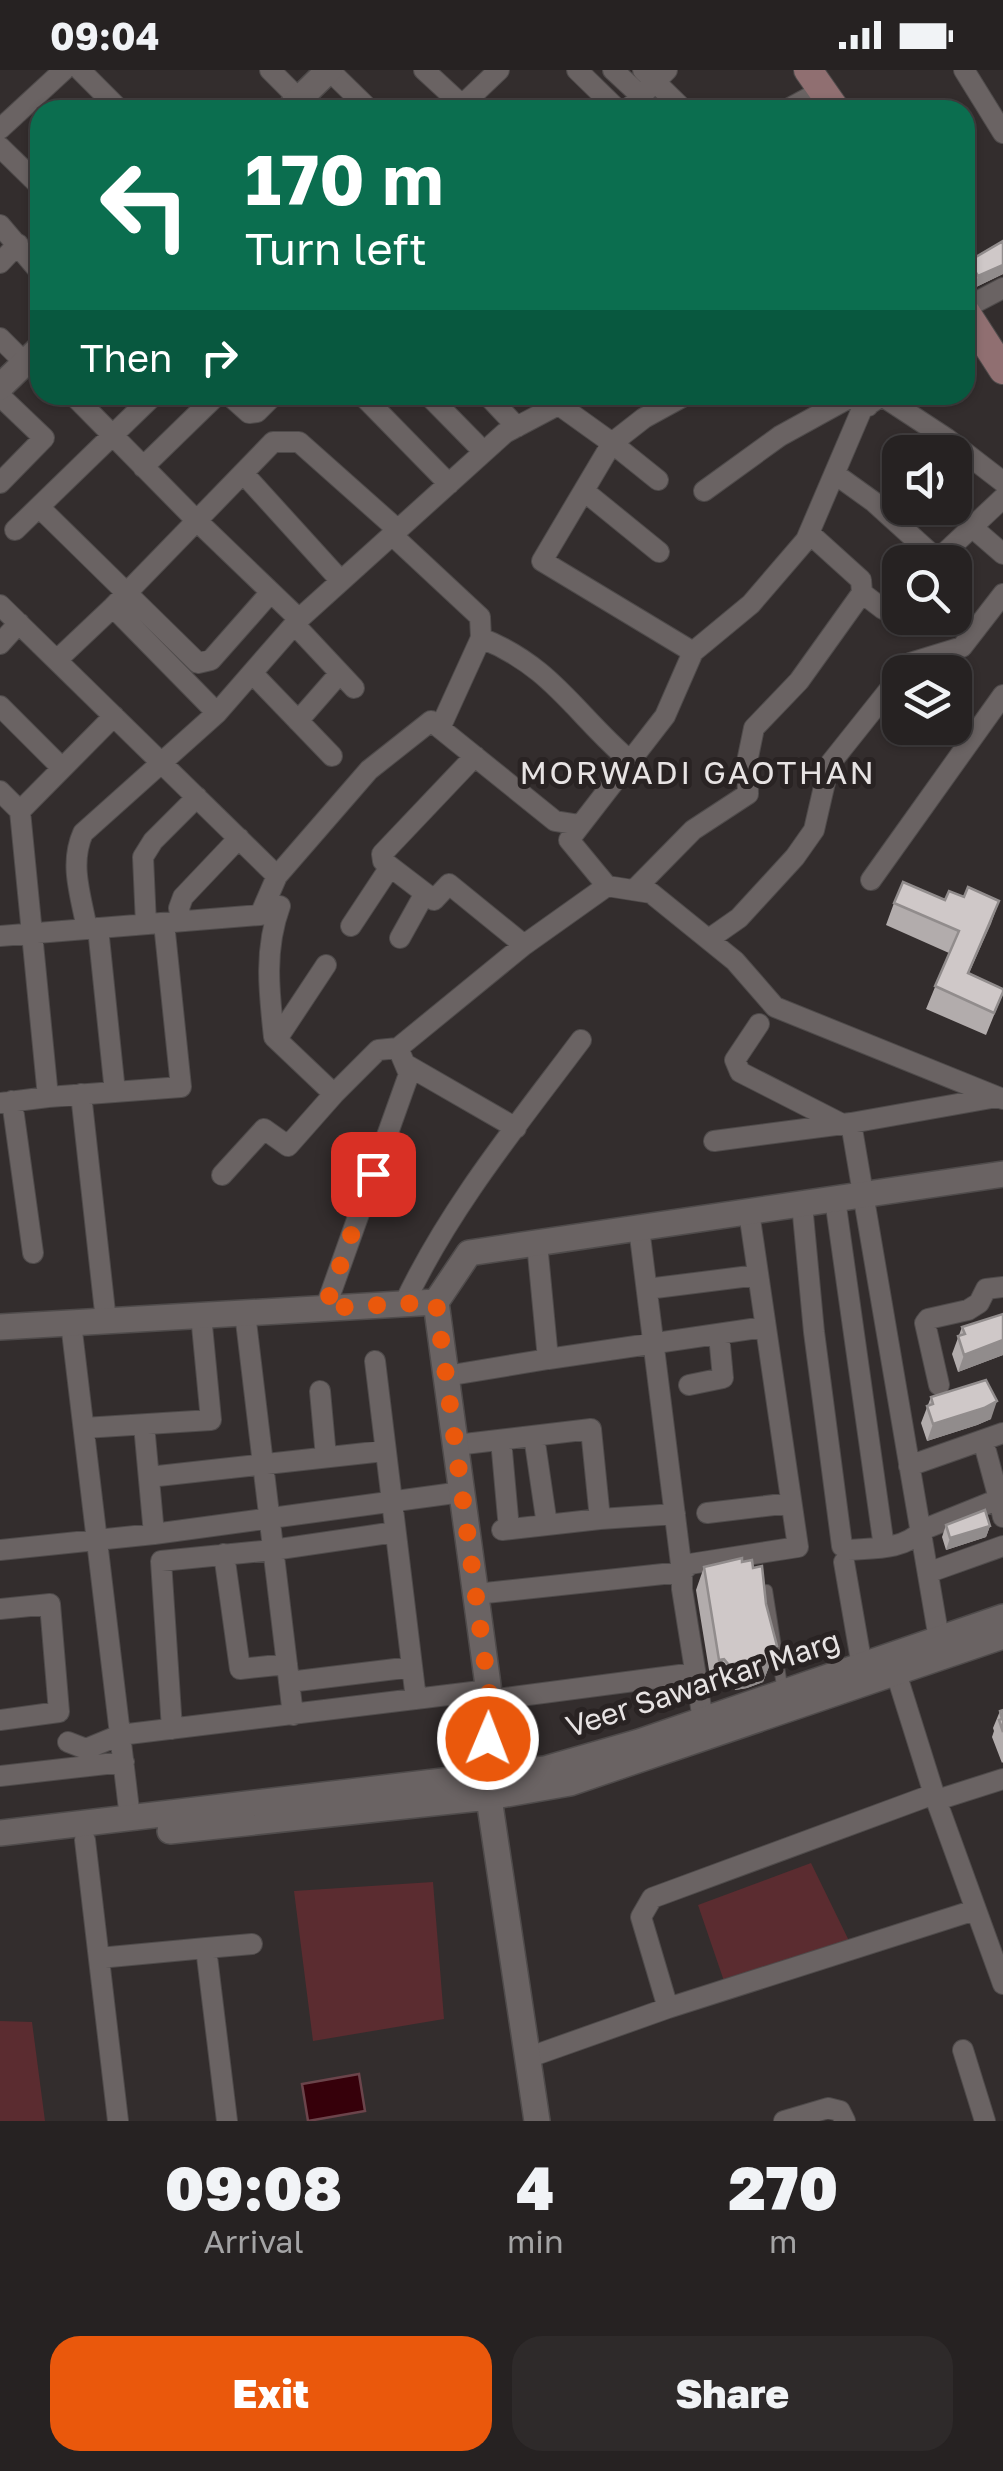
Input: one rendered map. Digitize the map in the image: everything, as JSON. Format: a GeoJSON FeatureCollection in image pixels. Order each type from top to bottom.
{"type":"FeatureCollection","features":[{"type":"Feature","properties":{"kind":"main road"},"geometry":{"type":"LineString","coordinates":[[975,331],[1003,370]]}},
{"type":"Feature","properties":{"kind":"street"},"geometry":{"type":"LineString","coordinates":[[31,100],[64,70]]}},
{"type":"Feature","properties":{"kind":"street"},"geometry":{"type":"LineString","coordinates":[[80,70],[110,100]]}},
{"type":"Feature","properties":{"kind":"street"},"geometry":{"type":"LineString","coordinates":[[270,70],[290,100]]}},
{"type":"Feature","properties":{"kind":"street"},"geometry":{"type":"LineString","coordinates":[[297,100],[329,70],[360,100]]}},
{"type":"Feature","properties":{"kind":"street"},"geometry":{"type":"LineString","coordinates":[[424,70],[452,100]]}},
{"type":"Feature","properties":{"kind":"street"},"geometry":{"type":"LineString","coordinates":[[467,100],[499,70]]}},
{"type":"Feature","properties":{"kind":"street"},"geometry":{"type":"LineString","coordinates":[[577,70],[608,100]]}},
{"type":"Feature","properties":{"kind":"street"},"geometry":{"type":"LineString","coordinates":[[613,70],[669,100]]}},
{"type":"Feature","properties":{"kind":"street"},"geometry":{"type":"LineString","coordinates":[[964,70],[1003,134]]}},
{"type":"Feature","properties":{"kind":"street"},"geometry":{"type":"LineString","coordinates":[[0,129],[30,101]]}},
{"type":"Feature","properties":{"kind":"street"},"geometry":{"type":"LineString","coordinates":[[0,147],[30,174]]}},
{"type":"Feature","properties":{"kind":"street"},"geometry":{"type":"LineString","coordinates":[[0,225],[30,262]]}},
{"type":"Feature","properties":{"kind":"street"},"geometry":{"type":"LineString","coordinates":[[0,263],[18,244]]}},
{"type":"Feature","properties":{"kind":"street"},"geometry":{"type":"LineString","coordinates":[[975,314],[1003,288]]}},
{"type":"Feature","properties":{"kind":"street"},"geometry":{"type":"LineString","coordinates":[[0,338],[30,354]]}},
{"type":"Feature","properties":{"kind":"street"},"geometry":{"type":"LineString","coordinates":[[0,387],[30,361]]}},
{"type":"Feature","properties":{"kind":"street"},"geometry":{"type":"LineString","coordinates":[[0,396],[44,438],[0,482]]}},
{"type":"Feature","properties":{"kind":"street"},"geometry":{"type":"LineString","coordinates":[[85,405],[271,592],[347,680],[298,721]]}},
{"type":"Feature","properties":{"kind":"street"},"geometry":{"type":"LineString","coordinates":[[15,530],[144,405]]}},
{"type":"Feature","properties":{"kind":"street"},"geometry":{"type":"LineString","coordinates":[[143,467],[207,405]]}},
{"type":"Feature","properties":{"kind":"street"},"geometry":{"type":"LineString","coordinates":[[240,405],[249,414],[264,405]]}},
{"type":"Feature","properties":{"kind":"street"},"geometry":{"type":"LineString","coordinates":[[372,405],[448,484]]}},
{"type":"Feature","properties":{"kind":"street"},"geometry":{"type":"LineString","coordinates":[[438,405],[484,452]]}},
{"type":"Feature","properties":{"kind":"street"},"geometry":{"type":"LineString","coordinates":[[496,405],[517,427]]}},
{"type":"Feature","properties":{"kind":"street"},"geometry":{"type":"LineString","coordinates":[[114,1092],[93,928],[76,874],[76,850],[84,833],[217,713],[297,622],[341,581],[484,452],[546,405]]}},
{"type":"Feature","properties":{"kind":"street"},"geometry":{"type":"LineString","coordinates":[[560,405],[658,480]]}},
{"type":"Feature","properties":{"kind":"street"},"geometry":{"type":"LineString","coordinates":[[668,405],[612,443],[542,561],[693,652]]}},
{"type":"Feature","properties":{"kind":"street"},"geometry":{"type":"LineString","coordinates":[[704,492],[780,436],[836,405]]}},
{"type":"Feature","properties":{"kind":"street"},"geometry":{"type":"LineString","coordinates":[[868,405],[862,409],[809,533],[752,604],[693,652],[666,716],[568,840],[607,886],[651,893],[709,939],[735,961],[775,1008],[1001,1098]]}},
{"type":"Feature","properties":{"kind":"street"},"geometry":{"type":"LineString","coordinates":[[888,405],[946,438],[1003,482]]}},
{"type":"Feature","properties":{"kind":"street"},"geometry":{"type":"LineString","coordinates":[[56,660],[120,600],[273,442],[298,442],[480,617],[481,638],[440,728]]}},
{"type":"Feature","properties":{"kind":"street"},"geometry":{"type":"LineString","coordinates":[[242,473],[341,581]]}},
{"type":"Feature","properties":{"kind":"street"},"geometry":{"type":"LineString","coordinates":[[835,474],[874,502],[919,545]]}},
{"type":"Feature","properties":{"kind":"street"},"geometry":{"type":"LineString","coordinates":[[584,491],[659,552]]}},
{"type":"Feature","properties":{"kind":"street"},"geometry":{"type":"LineString","coordinates":[[954,545],[1003,498]]}},
{"type":"Feature","properties":{"kind":"street"},"geometry":{"type":"LineString","coordinates":[[39,507],[217,713]]}},
{"type":"Feature","properties":{"kind":"street"},"geometry":{"type":"LineString","coordinates":[[973,528],[1003,554]]}},
{"type":"Feature","properties":{"kind":"street"},"geometry":{"type":"LineString","coordinates":[[634,890],[693,830],[748,794],[747,762],[754,728],[799,681],[862,593],[861,580],[809,533]]}},
{"type":"Feature","properties":{"kind":"street"},"geometry":{"type":"LineString","coordinates":[[120,600],[203,664],[211,660],[271,592]]}},
{"type":"Feature","properties":{"kind":"street"},"geometry":{"type":"LineString","coordinates":[[862,593],[882,608]]}},
{"type":"Feature","properties":{"kind":"street"},"geometry":{"type":"LineString","coordinates":[[934,655],[962,646],[1003,594]]}},
{"type":"Feature","properties":{"kind":"street"},"geometry":{"type":"LineString","coordinates":[[0,605],[277,876]]}},
{"type":"Feature","properties":{"kind":"street"},"geometry":{"type":"LineString","coordinates":[[0,644],[19,624]]}},
{"type":"Feature","properties":{"kind":"street"},"geometry":{"type":"LineString","coordinates":[[481,638],[509,649],[537,668],[630,761]]}},
{"type":"Feature","properties":{"kind":"street"},"geometry":{"type":"LineString","coordinates":[[252,673],[332,756]]}},
{"type":"Feature","properties":{"kind":"street"},"geometry":{"type":"LineString","coordinates":[[871,880],[1003,694]]}},
{"type":"Feature","properties":{"kind":"street"},"geometry":{"type":"LineString","coordinates":[[709,939],[740,918],[814,830],[829,765],[882,698]]}},
{"type":"Feature","properties":{"kind":"street"},"geometry":{"type":"LineString","coordinates":[[0,706],[62,768]]}},
{"type":"Feature","properties":{"kind":"street"},"geometry":{"type":"LineString","coordinates":[[20,811],[114,716]]}},
{"type":"Feature","properties":{"kind":"street"},"geometry":{"type":"LineString","coordinates":[[0,936],[260,915],[277,876],[369,770],[432,721],[555,821],[580,825]]}},
{"type":"Feature","properties":{"kind":"street"},"geometry":{"type":"LineString","coordinates":[[475,756],[382,854],[383,861],[434,900],[449,884],[524,945]]}},
{"type":"Feature","properties":{"kind":"street"},"geometry":{"type":"LineString","coordinates":[[0,791],[20,811],[48,1097]]}},
{"type":"Feature","properties":{"kind":"street"},"geometry":{"type":"LineString","coordinates":[[33,1253],[6,1102],[181,1087],[163,923],[143,857],[153,841],[197,797]]}},
{"type":"Feature","properties":{"kind":"street"},"geometry":{"type":"LineString","coordinates":[[163,923],[179,908],[182,897],[239,838]]}},
{"type":"Feature","properties":{"kind":"street"},"geometry":{"type":"LineString","coordinates":[[351,926],[390,866]]}},
{"type":"Feature","properties":{"kind":"street"},"geometry":{"type":"LineString","coordinates":[[401,1056],[524,945],[607,886]]}},
{"type":"Feature","properties":{"kind":"street"},"geometry":{"type":"LineString","coordinates":[[400,938],[425,893]]}},
{"type":"Feature","properties":{"kind":"street"},"geometry":{"type":"LineString","coordinates":[[280,906],[269,948],[274,1036],[334,1094]]}},
{"type":"Feature","properties":{"kind":"street"},"geometry":{"type":"LineString","coordinates":[[277,1039],[326,965]]}},
{"type":"Feature","properties":{"kind":"street"},"geometry":{"type":"LineString","coordinates":[[759,1024],[735,1060],[740,1072],[846,1124],[866,1194],[939,1639]]}},
{"type":"Feature","properties":{"kind":"street"},"geometry":{"type":"LineString","coordinates":[[404,1304],[427,1256],[581,1040]]}},
{"type":"Feature","properties":{"kind":"street"},"geometry":{"type":"LineString","coordinates":[[222,1174],[264,1129],[288,1146],[378,1050],[401,1056],[516,1128]]}},
{"type":"Feature","properties":{"kind":"street"},"geometry":{"type":"LineString","coordinates":[[325,1308],[409,1074],[401,1056]]}},
{"type":"Feature","properties":{"kind":"street"},"geometry":{"type":"LineString","coordinates":[[81,1094],[106,1321]]}},
{"type":"Feature","properties":{"kind":"street"},"geometry":{"type":"LineString","coordinates":[[714,1142],[1001,1098]]}},
{"type":"Feature","properties":{"kind":"street"},"geometry":{"type":"LineString","coordinates":[[537,2121],[487,1788],[490,1695],[436,1302],[469,1253],[1003,1174]]}},
{"type":"Feature","properties":{"kind":"street"},"geometry":{"type":"LineString","coordinates":[[835,1199],[884,1546]]}},
{"type":"Feature","properties":{"kind":"street"},"geometry":{"type":"LineString","coordinates":[[802,1204],[842,1546],[848,1550],[915,1539],[922,1530],[1001,1505],[993,1437],[910,1466]]}},
{"type":"Feature","properties":{"kind":"street"},"geometry":{"type":"LineString","coordinates":[[476,1594],[682,1572],[690,1564],[798,1547],[749,1212]]}},
{"type":"Feature","properties":{"kind":"street"},"geometry":{"type":"LineString","coordinates":[[639,1228],[703,1720]]}},
{"type":"Feature","properties":{"kind":"street"},"geometry":{"type":"LineString","coordinates":[[537,1243],[548,1358]]}},
{"type":"Feature","properties":{"kind":"street"},"geometry":{"type":"LineString","coordinates":[[647,1289],[758,1275]]}},
{"type":"Feature","properties":{"kind":"street"},"geometry":{"type":"LineString","coordinates":[[940,1385],[924,1323],[968,1310],[978,1304],[986,1289],[1003,1287]]}},
{"type":"Feature","properties":{"kind":"street"},"geometry":{"type":"LineString","coordinates":[[0,1327],[436,1302]]}},
{"type":"Feature","properties":{"kind":"street"},"geometry":{"type":"LineString","coordinates":[[245,1313],[294,1715]]}},
{"type":"Feature","properties":{"kind":"street"},"geometry":{"type":"LineString","coordinates":[[84,1428],[211,1420],[201,1316]]}},
{"type":"Feature","properties":{"kind":"street"},"geometry":{"type":"LineString","coordinates":[[71,1323],[130,1818]]}},
{"type":"Feature","properties":{"kind":"street"},"geometry":{"type":"LineString","coordinates":[[446,1376],[765,1328]]}},
{"type":"Feature","properties":{"kind":"street"},"geometry":{"type":"LineString","coordinates":[[689,1384],[723,1378],[719,1335]]}},
{"type":"Feature","properties":{"kind":"street"},"geometry":{"type":"LineString","coordinates":[[375,1361],[416,1699]]}},
{"type":"Feature","properties":{"kind":"street"},"geometry":{"type":"LineString","coordinates":[[320,1391],[326,1457]]}},
{"type":"Feature","properties":{"kind":"street"},"geometry":{"type":"LineString","coordinates":[[144,1425],[154,1534]]}},
{"type":"Feature","properties":{"kind":"street"},"geometry":{"type":"LineString","coordinates":[[456,1446],[591,1429],[600,1520]]}},
{"type":"Feature","properties":{"kind":"street"},"geometry":{"type":"LineString","coordinates":[[534,1436],[547,1526]]}},
{"type":"Feature","properties":{"kind":"street"},"geometry":{"type":"LineString","coordinates":[[501,1440],[505,1530],[675,1514]]}},
{"type":"Feature","properties":{"kind":"street"},"geometry":{"type":"LineString","coordinates":[[149,1477],[384,1451]]}},
{"type":"Feature","properties":{"kind":"street"},"geometry":{"type":"LineString","coordinates":[[0,1550],[154,1534],[462,1492]]}},
{"type":"Feature","properties":{"kind":"street"},"geometry":{"type":"LineString","coordinates":[[707,1513],[792,1503]]}},
{"type":"Feature","properties":{"kind":"street"},"geometry":{"type":"LineString","coordinates":[[172,1729],[161,1560],[273,1550],[395,1532]]}},
{"type":"Feature","properties":{"kind":"street"},"geometry":{"type":"LineString","coordinates":[[930,1572],[1003,1546]]}},
{"type":"Feature","properties":{"kind":"street"},"geometry":{"type":"LineString","coordinates":[[224,1554],[240,1669],[288,1673],[412,1667]]}},
{"type":"Feature","properties":{"kind":"street"},"geometry":{"type":"LineString","coordinates":[[844,1562],[862,1666]]}},
{"type":"Feature","properties":{"kind":"street"},"geometry":{"type":"LineString","coordinates":[[0,1609],[50,1604],[58,1712],[1,1713]]}},
{"type":"Feature","properties":{"kind":"street","name":"Veer Sawarkar Marg"},"geometry":{"type":"LineString","coordinates":[[0,1849],[487,1788],[589,1758],[862,1666],[893,1664],[939,1639],[1003,1618]]}},
{"type":"Feature","properties":{"kind":"street","name":"Veer Sawarkar Marg"},"geometry":{"type":"LineString","coordinates":[[0,1832],[587,1778],[893,1664],[1003,1636]]}},
{"type":"Feature","properties":{"kind":"street"},"geometry":{"type":"LineString","coordinates":[[893,1664],[974,1910],[984,1924],[1003,1984]]}},
{"type":"Feature","properties":{"kind":"street"},"geometry":{"type":"LineString","coordinates":[[68,1742],[86,1748],[120,1736],[172,1729],[416,1699],[695,1673]]}},
{"type":"Feature","properties":{"kind":"street"},"geometry":{"type":"LineString","coordinates":[[0,1776],[124,1762]]}},
{"type":"Feature","properties":{"kind":"street"},"geometry":{"type":"LineString","coordinates":[[668,2008],[641,1917],[652,1898],[936,1797],[1003,1779]]}},
{"type":"Feature","properties":{"kind":"street"},"geometry":{"type":"LineString","coordinates":[[85,1840],[118,2121]]}},
{"type":"Feature","properties":{"kind":"street"},"geometry":{"type":"LineString","coordinates":[[527,2058],[668,2008],[974,1910]]}},
{"type":"Feature","properties":{"kind":"street"},"geometry":{"type":"LineString","coordinates":[[99,1958],[252,1944]]}},
{"type":"Feature","properties":{"kind":"street"},"geometry":{"type":"LineString","coordinates":[[206,1948],[227,2121]]}},
{"type":"Feature","properties":{"kind":"street"},"geometry":{"type":"LineString","coordinates":[[963,2050],[985,2121]]}},
{"type":"Feature","properties":{"kind":"street"},"geometry":{"type":"LineString","coordinates":[[784,2121],[828,2108],[840,2111],[845,2121]]}},
{"type":"Feature","properties":{"kind":"lane"},"geometry":{"type":"LineString","coordinates":[[767,1590],[783,1693]]}},
{"type":"Feature","properties":{"kind":"shaded area"},"geometry":{"type":"Polygon","coordinates":[[[811,1863],[853,1949],[725,1984],[698,1905],[811,1863]]]}},
{"type":"Feature","properties":{"kind":"shaded area"},"geometry":{"type":"Polygon","coordinates":[[[433,1882],[444,2019],[313,2041],[294,1891],[433,1882]]]}},
{"type":"Feature","properties":{"kind":"shaded area"},"geometry":{"type":"Polygon","coordinates":[[[0,2021],[32,2022],[45,2121],[0,2121],[0,2021]]]}},
{"type":"Feature","properties":{"kind":"shaded area"},"geometry":{"type":"Polygon","coordinates":[[[359,2074],[365,2111],[308,2121],[302,2084],[359,2074]]]}},
{"type":"Feature","properties":{"kind":"building"},"geometry":{"type":"Polygon","coordinates":[[[1003,241],[1003,265],[978,276],[975,257],[1003,241]]]}},
{"type":"Feature","properties":{"kind":"building"},"geometry":{"type":"Polygon","coordinates":[[[903,882],[945,900],[949,891],[964,897],[968,887],[999,901],[968,973],[1003,989],[994,1013],[935,986],[959,931],[894,903],[903,882]]]}},
{"type":"Feature","properties":{"kind":"building"},"geometry":{"type":"Polygon","coordinates":[[[1003,1314],[1003,1340],[964,1355],[958,1336],[965,1334],[962,1327],[1003,1314]]]}},
{"type":"Feature","properties":{"kind":"building"},"geometry":{"type":"Polygon","coordinates":[[[986,1380],[997,1401],[933,1424],[927,1406],[933,1404],[931,1397],[986,1380]]]}},
{"type":"Feature","properties":{"kind":"building"},"geometry":{"type":"Polygon","coordinates":[[[985,1510],[990,1526],[950,1538],[946,1525],[985,1510]]]}},
{"type":"Feature","properties":{"kind":"building"},"geometry":{"type":"Polygon","coordinates":[[[742,1558],[742,1562],[752,1560],[753,1568],[762,1566],[766,1604],[777,1646],[769,1647],[772,1660],[743,1667],[742,1662],[729,1665],[724,1659],[719,1660],[704,1567],[742,1558]]]}},
{"type":"Feature","properties":{"kind":"district","name":"MORWADI GAOTHAN"},"geometry":{"type":"Point","coordinates":[698,773]}},
{"type":"Feature","properties":{"kind":"route"},"geometry":{"type":"LineString","coordinates":[[373,1174],[325,1308],[436,1302],[490,1700],[488,1739]]}}]}
